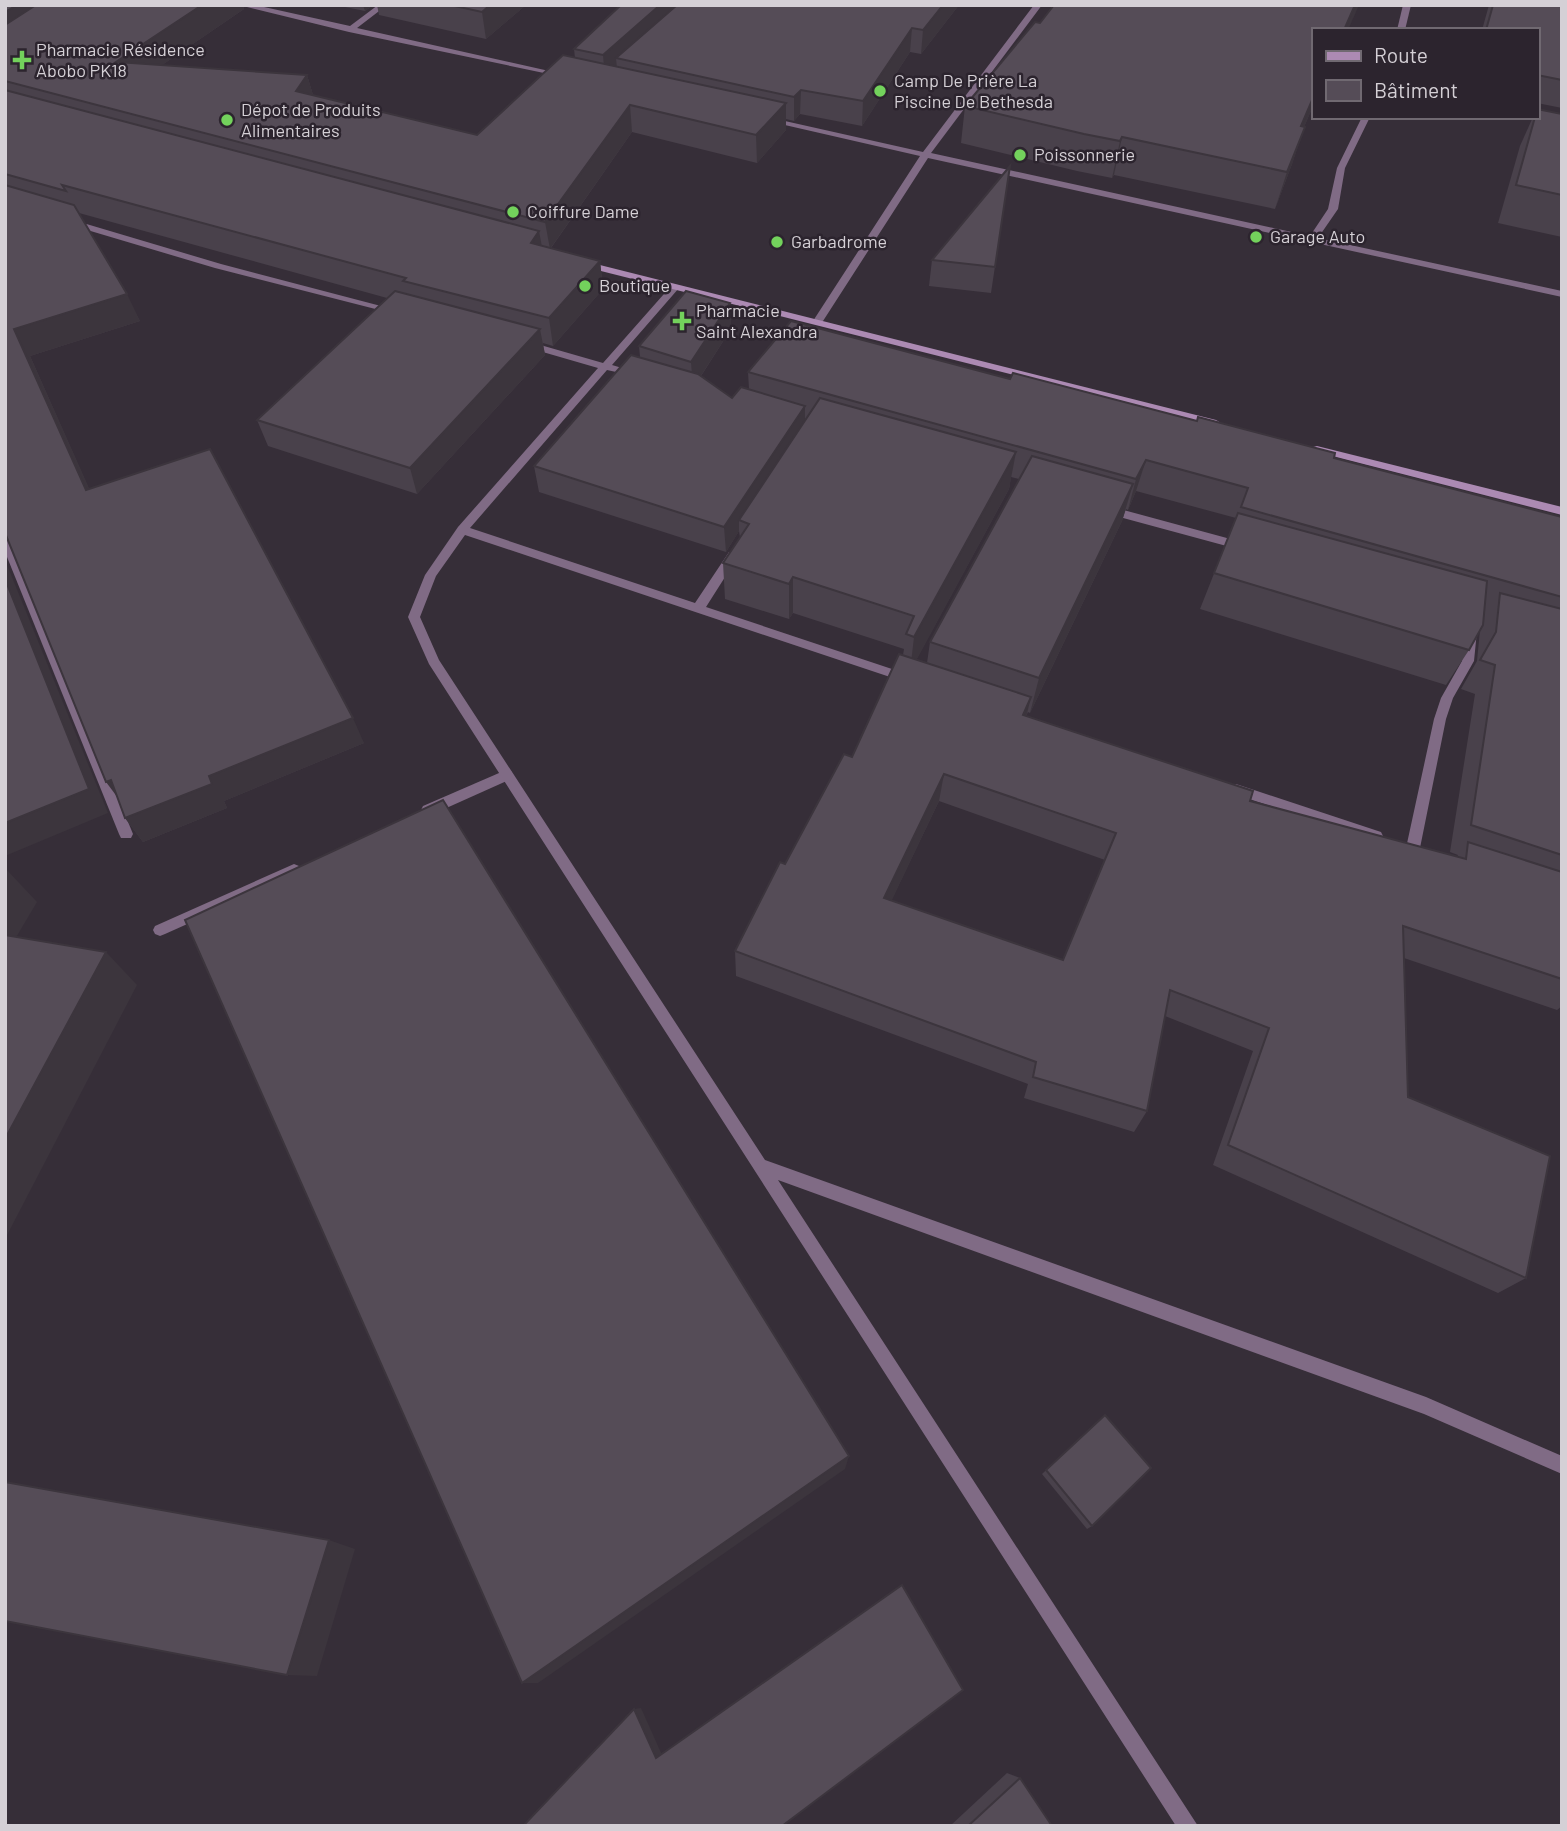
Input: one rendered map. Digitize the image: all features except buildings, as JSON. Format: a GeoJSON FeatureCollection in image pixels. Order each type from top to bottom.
{"type":"FeatureCollection","features":[{"type":"Feature","properties":{"kind":"street"},"geometry":{"type":"LineString","coordinates":[[243,5],[580,79]]}},
{"type":"Feature","properties":{"kind":"street"},"geometry":{"type":"LineString","coordinates":[[349,30],[383,5]]}},
{"type":"Feature","properties":{"kind":"street"},"geometry":{"type":"LineString","coordinates":[[818,321],[926,154],[1038,5]]}},
{"type":"Feature","properties":{"kind":"street"},"geometry":{"type":"LineString","coordinates":[[1401,28],[1407,5]]}},
{"type":"Feature","properties":{"kind":"street"},"geometry":{"type":"LineString","coordinates":[[753,117],[1562,294]]}},
{"type":"Feature","properties":{"kind":"street"},"geometry":{"type":"LineString","coordinates":[[1313,239],[1333,209],[1341,168],[1365,119]]}},
{"type":"Feature","properties":{"kind":"street"},"geometry":{"type":"LineString","coordinates":[[54,217],[218,266],[404,313]]}},
{"type":"Feature","properties":{"kind":"street"},"geometry":{"type":"LineString","coordinates":[[567,260],[1225,425]]}},
{"type":"Feature","properties":{"kind":"street"},"geometry":{"type":"LineString","coordinates":[[674,288],[462,530],[431,575],[414,617],[433,661],[1188,1826]]}},
{"type":"Feature","properties":{"kind":"street"},"geometry":{"type":"LineString","coordinates":[[514,341],[646,378]]}},
{"type":"Feature","properties":{"kind":"street"},"geometry":{"type":"LineString","coordinates":[[1306,446],[1562,511]]}},
{"type":"Feature","properties":{"kind":"street"},"geometry":{"type":"LineString","coordinates":[[1099,507],[1257,550]]}},
{"type":"Feature","properties":{"kind":"street"},"geometry":{"type":"LineString","coordinates":[[462,530],[698,609],[921,678]]}},
{"type":"Feature","properties":{"kind":"street"},"geometry":{"type":"LineString","coordinates":[[5,537],[126,834]]}},
{"type":"Feature","properties":{"kind":"street"},"geometry":{"type":"LineString","coordinates":[[698,609],[742,541]]}},
{"type":"Feature","properties":{"kind":"street"},"geometry":{"type":"LineString","coordinates":[[1216,782],[1407,846],[1440,719],[1447,698],[1468,662],[1473,612]]}},
{"type":"Feature","properties":{"kind":"street"},"geometry":{"type":"LineString","coordinates":[[420,813],[506,775]]}},
{"type":"Feature","properties":{"kind":"street"},"geometry":{"type":"LineString","coordinates":[[160,930],[308,863]]}},
{"type":"Feature","properties":{"kind":"street"},"geometry":{"type":"LineString","coordinates":[[761,1166],[1426,1405],[1562,1465]]}},
{"type":"Feature","properties":{"kind":"place","name":"Pharmacie Résidence Abobo PK18"},"geometry":{"type":"Point","coordinates":[22,60]}},
{"type":"Feature","properties":{"kind":"place","name":"Camp De Prière La Piscine De Bethesda"},"geometry":{"type":"Point","coordinates":[880,91]}},
{"type":"Feature","properties":{"kind":"place","name":"Dépot de Produits Alimentaires"},"geometry":{"type":"Point","coordinates":[227,120]}},
{"type":"Feature","properties":{"kind":"place","name":"Poissonnerie"},"geometry":{"type":"Point","coordinates":[1020,155]}},
{"type":"Feature","properties":{"kind":"place","name":"Coiffure Dame"},"geometry":{"type":"Point","coordinates":[513,212]}},
{"type":"Feature","properties":{"kind":"place","name":"Garage Auto"},"geometry":{"type":"Point","coordinates":[1256,237]}},
{"type":"Feature","properties":{"kind":"place","name":"Garbadrome"},"geometry":{"type":"Point","coordinates":[777,242]}},
{"type":"Feature","properties":{"kind":"place","name":"Boutique"},"geometry":{"type":"Point","coordinates":[585,286]}},
{"type":"Feature","properties":{"kind":"place","name":"Pharmacie Saint Alexandra"},"geometry":{"type":"Point","coordinates":[682,321]}}]}
